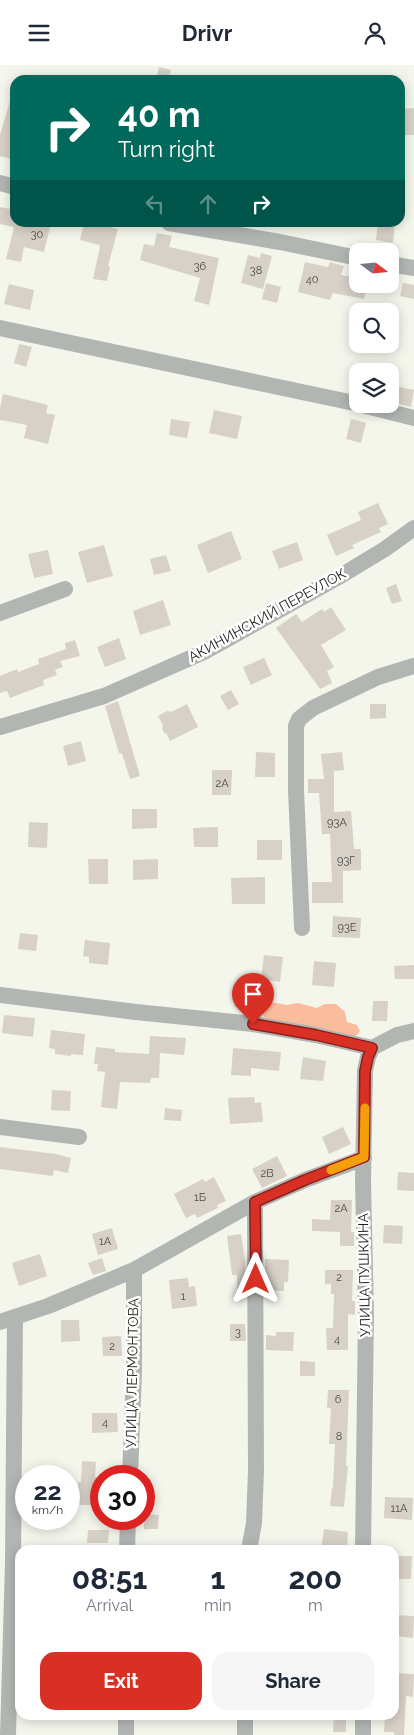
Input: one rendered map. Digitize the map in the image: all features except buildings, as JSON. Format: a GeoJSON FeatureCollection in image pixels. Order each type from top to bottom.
{"type":"FeatureCollection","features":[{"type":"Feature","properties":{"kind":"street"},"geometry":{"type":"LineString","coordinates":[[192,227],[349,256]]}},
{"type":"Feature","properties":{"kind":"street"},"geometry":{"type":"LineString","coordinates":[[399,266],[414,268]]}},
{"type":"Feature","properties":{"kind":"street"},"geometry":{"type":"LineString","coordinates":[[0,328],[354,403],[414,418]]}},
{"type":"Feature","properties":{"kind":"street","name":"АКИНИНСКИЙ ПЕРЕУЛОК"},"geometry":{"type":"LineString","coordinates":[[0,727],[104,696],[204,652],[348,571],[385,549],[414,528]]}},
{"type":"Feature","properties":{"kind":"street"},"geometry":{"type":"LineString","coordinates":[[0,613],[66,589]]}},
{"type":"Feature","properties":{"kind":"street"},"geometry":{"type":"LineString","coordinates":[[302,928],[296,790],[296,726],[299,719],[313,708],[378,677],[414,666]]}},
{"type":"Feature","properties":{"kind":"street"},"geometry":{"type":"LineString","coordinates":[[0,995],[253,1024],[316,1035],[372,1048],[397,1035],[414,1031]]}},
{"type":"Feature","properties":{"kind":"street","name":"УЛИЦА ПУШКИНА"},"geometry":{"type":"LineString","coordinates":[[363,1545],[366,1314],[365,1071],[372,1048]]}},
{"type":"Feature","properties":{"kind":"street"},"geometry":{"type":"LineString","coordinates":[[0,1127],[78,1137]]}},
{"type":"Feature","properties":{"kind":"street"},"geometry":{"type":"LineString","coordinates":[[8,1735],[13,1563],[8,1320],[134,1271],[255,1202],[364,1157]]}},
{"type":"Feature","properties":{"kind":"street"},"geometry":{"type":"LineString","coordinates":[[250,1545],[254,1523],[256,1471],[255,1202]]}},
{"type":"Feature","properties":{"kind":"street","name":"УЛИЦА ЛЕРМОНТОВА"},"geometry":{"type":"LineString","coordinates":[[130,1465],[134,1371],[134,1271]]}},
{"type":"Feature","properties":{"kind":"street"},"geometry":{"type":"LineString","coordinates":[[127,1545],[128,1530]]}},
{"type":"Feature","properties":{"kind":"street"},"geometry":{"type":"LineString","coordinates":[[126,1720],[126,1735]]}},
{"type":"Feature","properties":{"kind":"street"},"geometry":{"type":"LineString","coordinates":[[245,1720],[245,1735]]}},
{"type":"Feature","properties":{"kind":"street"},"geometry":{"type":"LineString","coordinates":[[363,1720],[363,1735]]}},
{"type":"Feature","properties":{"kind":"shaded area"},"geometry":{"type":"Polygon","coordinates":[[[270,1002],[287,1005],[298,1003],[317,1008],[325,1004],[336,1004],[345,1012],[347,1022],[357,1025],[360,1031],[352,1037],[270,1021],[263,1016],[263,1008],[270,1002]]]}},
{"type":"Feature","properties":{"kind":"slow traffic"},"geometry":{"type":"LineString","coordinates":[[331,1170],[364,1157],[365,1108]]}},
{"type":"Feature","properties":{"kind":"route"},"geometry":{"type":"LineString","coordinates":[[253,1024],[316,1035],[372,1048],[365,1071],[364,1157],[255,1202],[256,1279]]}}]}
